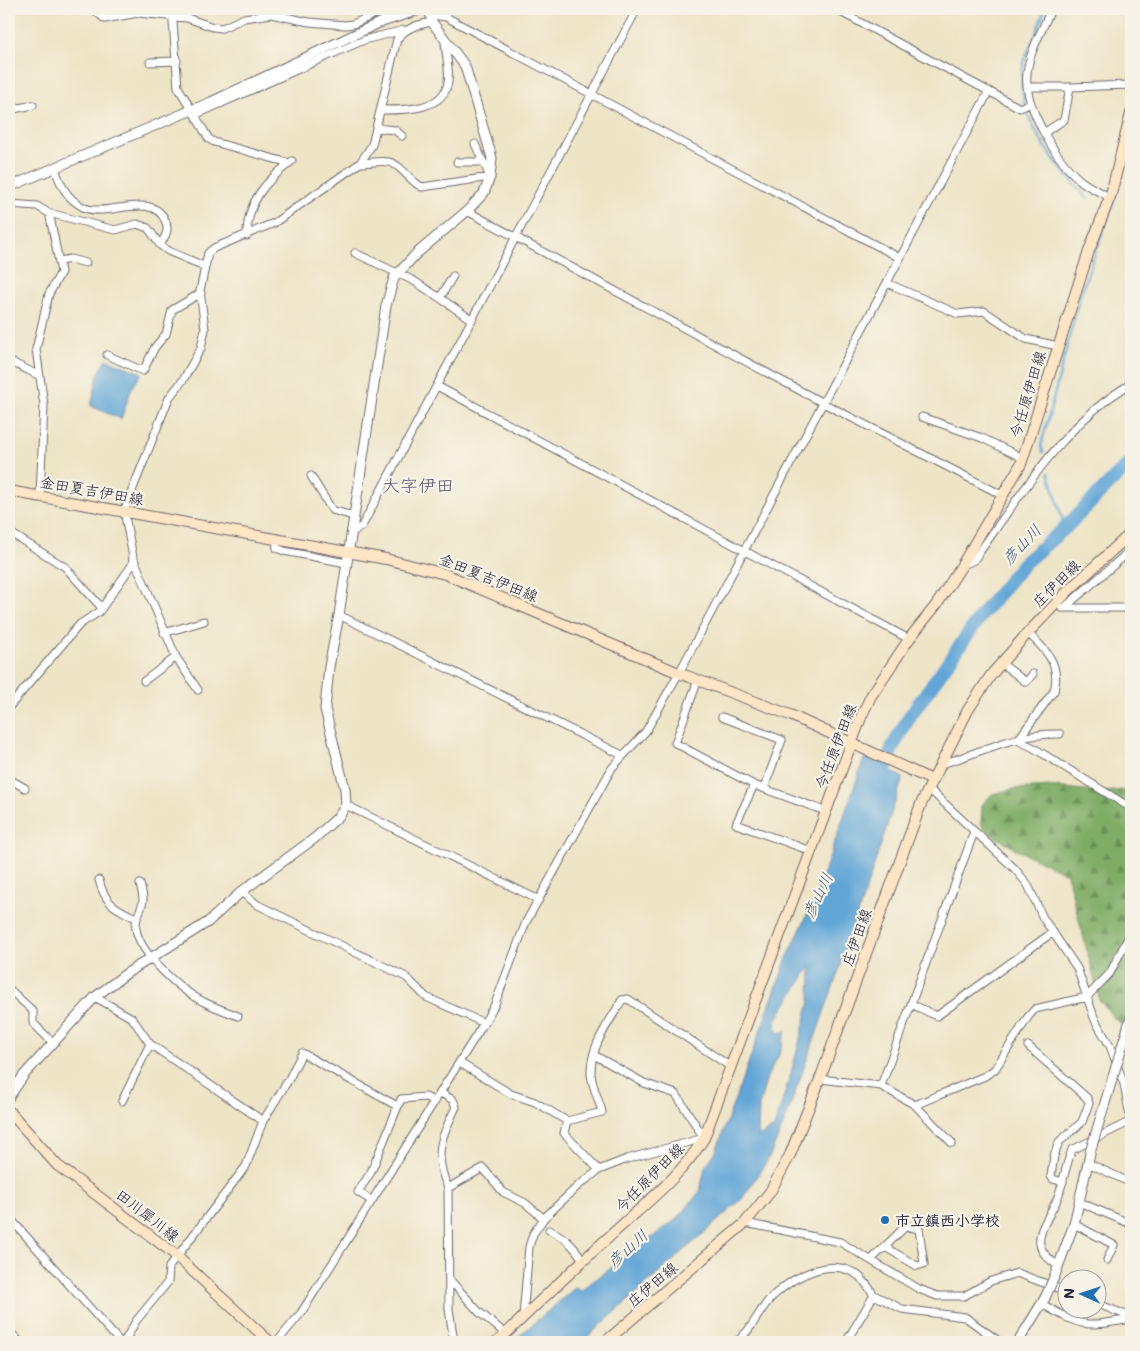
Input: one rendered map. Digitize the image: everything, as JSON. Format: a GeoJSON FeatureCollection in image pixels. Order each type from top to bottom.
{"type":"FeatureCollection","features":[{"type":"Feature","properties":{"kind":"main road","name":"今任原伊田線"},"geometry":{"type":"LineString","coordinates":[[497,1342],[676,1175],[693,1158],[704,1138],[850,744],[871,696],[909,639],[937,604],[962,565],[1004,496],[1023,458],[1088,251],[1110,197],[1131,113]]}},
{"type":"Feature","properties":{"kind":"main road","name":"金田夏吉伊田線"},"geometry":{"type":"LineString","coordinates":[[9,491],[386,559],[446,574],[679,673],[790,715],[929,782]]}},
{"type":"Feature","properties":{"kind":"main road","name":"庄伊田線"},"geometry":{"type":"LineString","coordinates":[[606,1342],[745,1223],[770,1192],[790,1155],[820,1080],[929,782],[941,764],[968,710],[1001,663],[1028,632],[1131,533]]}},
{"type":"Feature","properties":{"kind":"main road","name":"田川犀川線"},"geometry":{"type":"LineString","coordinates":[[9,1111],[57,1165],[177,1257],[270,1342]]}},
{"type":"Feature","properties":{"kind":"street"},"geometry":{"type":"LineString","coordinates":[[93,9],[105,19],[138,11],[173,12],[212,27],[222,28],[244,18],[271,14],[309,22],[354,24],[386,9]]}},
{"type":"Feature","properties":{"kind":"street"},"geometry":{"type":"LineString","coordinates":[[193,112],[379,24],[422,9]]}},
{"type":"Feature","properties":{"kind":"street"},"geometry":{"type":"LineString","coordinates":[[351,530],[356,530],[362,526],[637,9]]}},
{"type":"Feature","properties":{"kind":"street"},"geometry":{"type":"LineString","coordinates":[[835,9],[1020,108],[1030,103]]}},
{"type":"Feature","properties":{"kind":"street"},"geometry":{"type":"LineString","coordinates":[[1050,9],[1027,72],[1030,103],[1045,132],[1070,170],[1081,181],[1110,197]]}},
{"type":"Feature","properties":{"kind":"street"},"geometry":{"type":"LineString","coordinates":[[173,12],[178,87],[209,139],[214,142],[291,162],[266,182],[247,219],[246,236]]}},
{"type":"Feature","properties":{"kind":"street"},"geometry":{"type":"LineString","coordinates":[[9,1097],[24,1075],[95,997],[152,957],[208,922],[240,892],[315,838],[339,816],[346,805],[345,789],[325,708],[329,667],[339,615],[386,306],[394,278],[398,273],[416,254],[467,211],[484,193],[490,177],[492,158],[466,66],[445,39],[431,15]]}},
{"type":"Feature","properties":{"kind":"street"},"geometry":{"type":"LineString","coordinates":[[9,187],[364,40],[404,30],[431,15],[446,17],[900,258]]}},
{"type":"Feature","properties":{"kind":"street"},"geometry":{"type":"LineString","coordinates":[[198,690],[176,657],[164,633],[133,557],[124,511],[169,398],[183,380],[201,348],[205,329],[201,293],[204,266],[208,253],[214,248],[274,223],[360,163],[372,145],[393,50],[397,39],[404,30]]}},
{"type":"Feature","properties":{"kind":"street"},"geometry":{"type":"LineString","coordinates":[[381,110],[421,108],[444,92],[448,80],[445,39]]}},
{"type":"Feature","properties":{"kind":"street"},"geometry":{"type":"LineString","coordinates":[[150,62],[177,61]]}},
{"type":"Feature","properties":{"kind":"street"},"geometry":{"type":"LineString","coordinates":[[1027,87],[1070,88],[1131,84]]}},
{"type":"Feature","properties":{"kind":"street"},"geometry":{"type":"LineString","coordinates":[[1045,132],[1064,120],[1070,88]]}},
{"type":"Feature","properties":{"kind":"street"},"geometry":{"type":"LineString","coordinates":[[277,1342],[301,1313],[441,1093],[495,1004],[526,922],[612,768],[646,730],[679,673],[989,91]]}},
{"type":"Feature","properties":{"kind":"street"},"geometry":{"type":"LineString","coordinates":[[9,110],[16,107],[33,106]]}},
{"type":"Feature","properties":{"kind":"street"},"geometry":{"type":"LineString","coordinates":[[376,128],[395,130],[402,136]]}},
{"type":"Feature","properties":{"kind":"street"},"geometry":{"type":"LineString","coordinates":[[475,144],[490,177]]}},
{"type":"Feature","properties":{"kind":"street"},"geometry":{"type":"LineString","coordinates":[[360,163],[390,162],[396,165],[413,183],[422,187],[490,177]]}},
{"type":"Feature","properties":{"kind":"street"},"geometry":{"type":"LineString","coordinates":[[457,162],[483,162]]}},
{"type":"Feature","properties":{"kind":"street"},"geometry":{"type":"LineString","coordinates":[[55,168],[63,190],[83,207],[94,210],[146,206],[155,209],[165,218],[168,225],[166,235],[160,245]]}},
{"type":"Feature","properties":{"kind":"street"},"geometry":{"type":"LineString","coordinates":[[9,204],[37,206],[52,215],[115,230],[137,224],[148,228],[160,245],[168,251],[204,266]]}},
{"type":"Feature","properties":{"kind":"street"},"geometry":{"type":"LineString","coordinates":[[467,211],[823,403],[1004,496]]}},
{"type":"Feature","properties":{"kind":"street"},"geometry":{"type":"LineString","coordinates":[[40,496],[44,405],[38,375],[36,349],[49,294],[61,272],[50,217],[52,215]]}},
{"type":"Feature","properties":{"kind":"street"},"geometry":{"type":"LineString","coordinates":[[354,253],[398,273],[472,320]]}},
{"type":"Feature","properties":{"kind":"street"},"geometry":{"type":"LineString","coordinates":[[60,261],[70,259],[86,263]]}},
{"type":"Feature","properties":{"kind":"street"},"geometry":{"type":"LineString","coordinates":[[440,298],[453,276]]}},
{"type":"Feature","properties":{"kind":"street"},"geometry":{"type":"LineString","coordinates":[[886,283],[958,314],[984,311],[1026,339],[1058,346]]}},
{"type":"Feature","properties":{"kind":"street"},"geometry":{"type":"LineString","coordinates":[[108,355],[143,370],[155,347],[166,334],[172,310],[201,293]]}},
{"type":"Feature","properties":{"kind":"street"},"geometry":{"type":"LineString","coordinates":[[9,361],[38,375]]}},
{"type":"Feature","properties":{"kind":"street"},"geometry":{"type":"LineString","coordinates":[[962,565],[974,560],[1031,480],[1070,434],[1131,384]]}},
{"type":"Feature","properties":{"kind":"street"},"geometry":{"type":"LineString","coordinates":[[437,386],[909,639]]}},
{"type":"Feature","properties":{"kind":"street"},"geometry":{"type":"LineString","coordinates":[[922,417],[982,438],[1023,458]]}},
{"type":"Feature","properties":{"kind":"street"},"geometry":{"type":"LineString","coordinates":[[311,476],[332,510],[353,516]]}},
{"type":"Feature","properties":{"kind":"street"},"geometry":{"type":"LineString","coordinates":[[9,532],[65,567],[102,607]]}},
{"type":"Feature","properties":{"kind":"street"},"geometry":{"type":"LineString","coordinates":[[276,539],[277,548],[284,551],[346,563]]}},
{"type":"Feature","properties":{"kind":"street"},"geometry":{"type":"LineString","coordinates":[[1064,608],[1131,550]]}},
{"type":"Feature","properties":{"kind":"street"},"geometry":{"type":"LineString","coordinates":[[9,708],[80,624],[102,607],[132,566],[133,557]]}},
{"type":"Feature","properties":{"kind":"street"},"geometry":{"type":"LineString","coordinates":[[1052,608],[1131,608]]}},
{"type":"Feature","properties":{"kind":"street"},"geometry":{"type":"LineString","coordinates":[[339,615],[622,755]]}},
{"type":"Feature","properties":{"kind":"street"},"geometry":{"type":"LineString","coordinates":[[9,621],[9,630]]}},
{"type":"Feature","properties":{"kind":"street"},"geometry":{"type":"LineString","coordinates":[[164,633],[204,621]]}},
{"type":"Feature","properties":{"kind":"street"},"geometry":{"type":"LineString","coordinates":[[1017,738],[1054,691],[1056,682],[1054,664],[1049,653],[1028,632]]}},
{"type":"Feature","properties":{"kind":"street"},"geometry":{"type":"LineString","coordinates":[[144,681],[176,657]]}},
{"type":"Feature","properties":{"kind":"street"},"geometry":{"type":"LineString","coordinates":[[1001,663],[1026,682],[1033,674]]}},
{"type":"Feature","properties":{"kind":"street"},"geometry":{"type":"LineString","coordinates":[[698,680],[675,743],[754,784],[825,812]]}},
{"type":"Feature","properties":{"kind":"street"},"geometry":{"type":"LineString","coordinates":[[722,717],[782,740],[764,788]]}},
{"type":"Feature","properties":{"kind":"street"},"geometry":{"type":"LineString","coordinates":[[941,764],[1017,738],[1036,734],[1060,734]]}},
{"type":"Feature","properties":{"kind":"street"},"geometry":{"type":"LineString","coordinates":[[1017,738],[1131,808]]}},
{"type":"Feature","properties":{"kind":"street"},"geometry":{"type":"LineString","coordinates":[[9,779],[25,788]]}},
{"type":"Feature","properties":{"kind":"street"},"geometry":{"type":"LineString","coordinates":[[929,782],[974,832],[1015,869],[1028,885],[1043,918],[1077,968],[1095,1020],[1110,1046],[1124,1084],[1131,1122],[1072,1150],[1053,1209],[1040,1231],[1039,1237],[1042,1252],[1057,1270]]}},
{"type":"Feature","properties":{"kind":"street"},"geometry":{"type":"LineString","coordinates":[[754,784],[736,824],[811,851]]}},
{"type":"Feature","properties":{"kind":"street"},"geometry":{"type":"LineString","coordinates":[[346,805],[539,900]]}},
{"type":"Feature","properties":{"kind":"street"},"geometry":{"type":"LineString","coordinates":[[881,1086],[974,832]]}},
{"type":"Feature","properties":{"kind":"street"},"geometry":{"type":"LineString","coordinates":[[99,880],[103,896],[116,909],[136,918]]}},
{"type":"Feature","properties":{"kind":"street"},"geometry":{"type":"LineString","coordinates":[[140,884],[143,901],[136,918],[138,936],[152,957],[184,990],[201,1001],[238,1016]]}},
{"type":"Feature","properties":{"kind":"street"},"geometry":{"type":"LineString","coordinates":[[240,892],[258,905],[406,977],[426,997],[484,1023]]}},
{"type":"Feature","properties":{"kind":"street"},"geometry":{"type":"LineString","coordinates":[[911,1004],[937,1016],[1053,932]]}},
{"type":"Feature","properties":{"kind":"street"},"geometry":{"type":"LineString","coordinates":[[916,1105],[985,1076],[995,1069],[1035,1009],[1087,997],[1110,973],[1131,932]]}},
{"type":"Feature","properties":{"kind":"street"},"geometry":{"type":"LineString","coordinates":[[9,989],[33,1012],[33,1024],[53,1043]]}},
{"type":"Feature","properties":{"kind":"street"},"geometry":{"type":"LineString","coordinates":[[95,997],[132,1018],[150,1044],[263,1121]]}},
{"type":"Feature","properties":{"kind":"street"},"geometry":{"type":"LineString","coordinates":[[460,1062],[511,1094],[535,1102],[568,1121],[602,1112],[591,1075],[594,1056],[608,1021],[622,1000],[628,999],[730,1067]]}},
{"type":"Feature","properties":{"kind":"street"},"geometry":{"type":"LineString","coordinates":[[1018,1342],[1044,1301],[1074,1224],[1091,1149],[1130,1023]]}},
{"type":"Feature","properties":{"kind":"street"},"geometry":{"type":"LineString","coordinates":[[122,1101],[150,1044]]}},
{"type":"Feature","properties":{"kind":"street"},"geometry":{"type":"LineString","coordinates":[[1028,1046],[1088,1098],[1089,1103],[1082,1122],[1064,1136],[1054,1156],[1051,1176],[1054,1180],[1063,1182]]}},
{"type":"Feature","properties":{"kind":"street"},"geometry":{"type":"LineString","coordinates":[[124,1342],[136,1321],[168,1282],[169,1267],[246,1166],[263,1121],[289,1079],[302,1052],[397,1106]]}},
{"type":"Feature","properties":{"kind":"street"},"geometry":{"type":"LineString","coordinates":[[523,1317],[529,1246],[532,1234],[543,1218],[578,1186],[599,1170],[627,1159],[704,1138],[676,1094],[644,1083],[594,1056]]}},
{"type":"Feature","properties":{"kind":"street"},"geometry":{"type":"LineString","coordinates":[[1124,1084],[1131,1079]]}},
{"type":"Feature","properties":{"kind":"street"},"geometry":{"type":"LineString","coordinates":[[820,1080],[881,1086],[916,1105],[952,1143]]}},
{"type":"Feature","properties":{"kind":"street"},"geometry":{"type":"LineString","coordinates":[[441,1093],[453,1100],[456,1107],[440,1144],[441,1173],[448,1188],[449,1309],[454,1342]]}},
{"type":"Feature","properties":{"kind":"street"},"geometry":{"type":"LineString","coordinates":[[372,1201],[358,1192],[371,1172],[401,1099],[426,1097],[435,1102]]}},
{"type":"Feature","properties":{"kind":"street"},"geometry":{"type":"LineString","coordinates":[[568,1121],[564,1133],[599,1170]]}},
{"type":"Feature","properties":{"kind":"street"},"geometry":{"type":"LineString","coordinates":[[1088,1163],[1131,1183]]}},
{"type":"Feature","properties":{"kind":"street"},"geometry":{"type":"LineString","coordinates":[[448,1188],[483,1168],[503,1192],[525,1202],[543,1218]]}},
{"type":"Feature","properties":{"kind":"street"},"geometry":{"type":"LineString","coordinates":[[1079,1202],[1131,1224]]}},
{"type":"Feature","properties":{"kind":"street"},"geometry":{"type":"LineString","coordinates":[[9,1217],[120,1342]]}},
{"type":"Feature","properties":{"kind":"street"},"geometry":{"type":"LineString","coordinates":[[745,1223],[840,1242],[919,1289],[936,1296],[964,1296],[991,1281],[1016,1273],[1058,1288]]}},
{"type":"Feature","properties":{"kind":"street"},"geometry":{"type":"LineString","coordinates":[[1074,1224],[1114,1245],[1107,1260]]}},
{"type":"Feature","properties":{"kind":"street"},"geometry":{"type":"LineString","coordinates":[[871,1260],[906,1226],[919,1229],[924,1264],[917,1266],[885,1247]]}},
{"type":"Feature","properties":{"kind":"street"},"geometry":{"type":"LineString","coordinates":[[549,1230],[563,1236],[572,1244],[583,1260]]}},
{"type":"Feature","properties":{"kind":"street"},"geometry":{"type":"LineString","coordinates":[[736,1342],[748,1333],[759,1313],[774,1295],[816,1269],[842,1268],[860,1277],[874,1295],[902,1309],[964,1317],[1000,1342]]}},
{"type":"Feature","properties":{"kind":"street"},"geometry":{"type":"LineString","coordinates":[[450,1280],[479,1312],[506,1334]]}},
{"type":"Feature","properties":{"kind":"street"},"geometry":{"type":"LineString","coordinates":[[846,1342],[874,1295]]}},
{"type":"Feature","properties":{"kind":"street"},"geometry":{"type":"LineString","coordinates":[[1044,1301],[1073,1322],[1090,1326],[1131,1318]]}},
{"type":"Feature","properties":{"kind":"street"},"geometry":{"type":"LineString","coordinates":[[1108,1308],[1131,1318]]}},
{"type":"Feature","properties":{"kind":"street"},"geometry":{"type":"LineString","coordinates":[[9,1331],[20,1342]]}},
{"type":"Feature","properties":{"kind":"green space"},"geometry":{"type":"Polygon","coordinates":[[[1052,787],[1106,792],[1131,789],[1131,1032],[1114,1018],[1100,1001],[1067,874],[1017,850],[986,831],[981,823],[982,805],[992,794],[1013,789],[1052,787]]]}},
{"type":"Feature","properties":{"kind":"water"},"geometry":{"type":"Polygon","coordinates":[[[106,359],[142,373],[132,388],[121,419],[91,406],[98,375],[106,359]]]}},
{"type":"Feature","properties":{"kind":"water"},"geometry":{"type":"Polygon","coordinates":[[[865,756],[903,778],[842,962],[786,1118],[770,1156],[742,1199],[582,1342],[512,1342],[576,1287],[580,1291],[678,1218],[700,1191],[705,1167],[716,1151],[787,958],[815,898],[865,756]],[[811,966],[776,1020],[777,1033],[786,1031],[780,1053],[767,1077],[759,1106],[758,1137],[774,1128],[810,1001],[811,966]]]}},
{"type":"Feature","properties":{"kind":"waterway"},"geometry":{"type":"LineString","coordinates":[[1045,9],[1035,37],[1026,54],[1022,81],[1024,100],[1038,136],[1061,169],[1087,198]]}},
{"type":"Feature","properties":{"kind":"waterway"},"geometry":{"type":"LineString","coordinates":[[1043,452],[1041,446],[1080,296],[1115,197],[1131,136]]}},
{"type":"Feature","properties":{"kind":"waterway","name":"彦山川"},"geometry":{"type":"LineString","coordinates":[[880,785],[892,748],[910,716],[983,613],[1024,563],[1065,528],[1131,462]]}},
{"type":"Feature","properties":{"kind":"waterway"},"geometry":{"type":"LineString","coordinates":[[1049,473],[1065,528]]}},
{"type":"Feature","properties":{"kind":"place","name":"市立鎮西小学校"},"geometry":{"type":"Point","coordinates":[885,1220]}},
{"type":"Feature","properties":{"kind":"district","name":"大字伊田"},"geometry":{"type":"Point","coordinates":[418,485]}}]}
